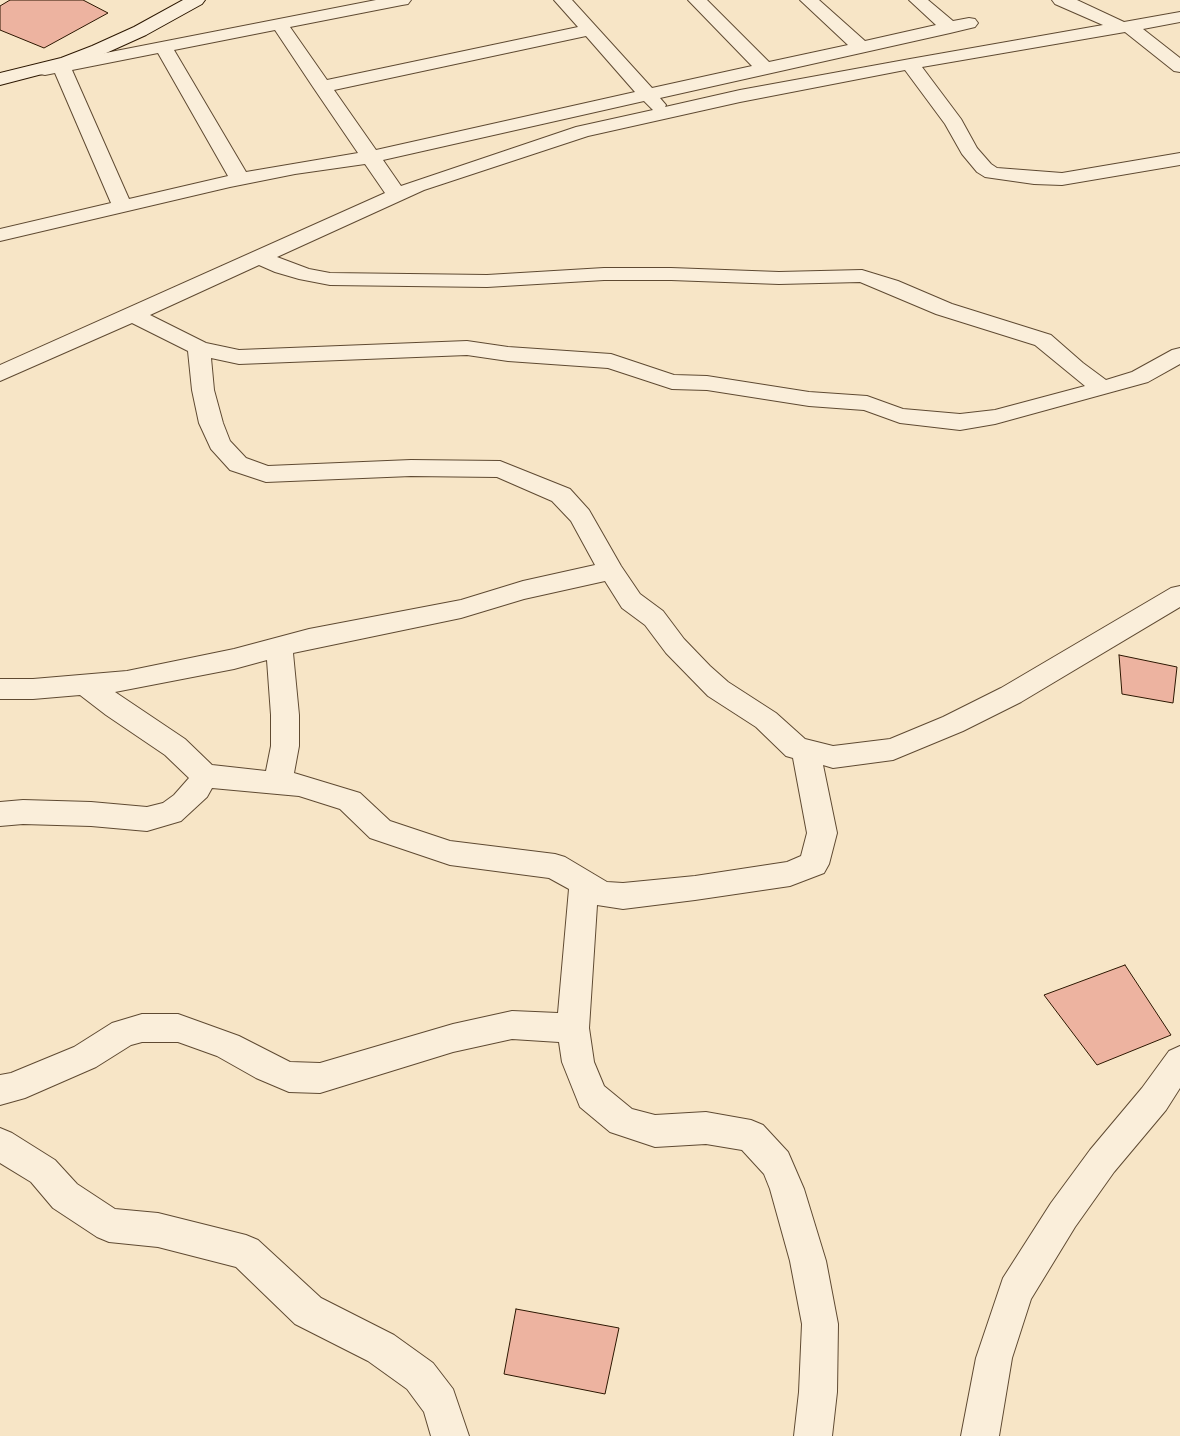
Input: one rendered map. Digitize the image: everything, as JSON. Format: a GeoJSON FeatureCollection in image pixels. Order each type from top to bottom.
{"type":"FeatureCollection","features":[{"type":"Feature","properties":{"kind":"street"},"geometry":{"type":"LineString","coordinates":[[6,77],[67,62],[98,50],[140,31],[196,0]]}},
{"type":"Feature","properties":{"kind":"street"},"geometry":{"type":"LineString","coordinates":[[6,77],[402,0]]}},
{"type":"Feature","properties":{"kind":"street"},"geometry":{"type":"LineString","coordinates":[[563,0],[664,113]]}},
{"type":"Feature","properties":{"kind":"street"},"geometry":{"type":"LineString","coordinates":[[697,0],[764,68]]}},
{"type":"Feature","properties":{"kind":"street"},"geometry":{"type":"LineString","coordinates":[[808,0],[861,47]]}},
{"type":"Feature","properties":{"kind":"street"},"geometry":{"type":"LineString","coordinates":[[918,0],[950,28]]}},
{"type":"Feature","properties":{"kind":"street"},"geometry":{"type":"LineString","coordinates":[[1061,0],[1124,27],[1180,66]]}},
{"type":"Feature","properties":{"kind":"street"},"geometry":{"type":"LineString","coordinates":[[4,370],[397,195],[583,131],[740,96],[1180,17]]}},
{"type":"Feature","properties":{"kind":"street"},"geometry":{"type":"LineString","coordinates":[[2,229],[123,207],[295,168],[370,157],[969,23]]}},
{"type":"Feature","properties":{"kind":"street"},"geometry":{"type":"LineString","coordinates":[[279,24],[397,195]]}},
{"type":"Feature","properties":{"kind":"street"},"geometry":{"type":"LineString","coordinates":[[322,87],[590,30]]}},
{"type":"Feature","properties":{"kind":"street"},"geometry":{"type":"LineString","coordinates":[[163,46],[240,179]]}},
{"type":"Feature","properties":{"kind":"street"},"geometry":{"type":"LineString","coordinates":[[910,64],[954,123],[970,150],[984,168],[992,173],[1062,179],[1090,176],[1180,159]]}},
{"type":"Feature","properties":{"kind":"street"},"geometry":{"type":"LineString","coordinates":[[61,66],[123,207]]}},
{"type":"Feature","properties":{"kind":"street"},"geometry":{"type":"LineString","coordinates":[[260,257],[282,268],[330,279],[487,281],[604,274],[672,274],[779,278],[862,276],[944,309],[1043,340],[1076,368],[1104,388]]}},
{"type":"Feature","properties":{"kind":"street"},"geometry":{"type":"LineString","coordinates":[[131,314],[199,348],[239,357],[467,348],[508,354],[611,361],[672,382],[707,383],[809,399],[867,403],[900,416],[960,422],[995,417],[1104,388],[1140,377],[1180,355]]}},
{"type":"Feature","properties":{"kind":"street"},"geometry":{"type":"LineString","coordinates":[[199,348],[203,390],[211,423],[220,444],[238,464],[266,474],[411,468],[500,469],[561,495],[580,516],[610,571],[631,601],[654,618],[675,646],[712,684],[766,720],[796,748],[833,757],[893,748],[953,724],[1011,695],[1180,595]]}},
{"type":"Feature","properties":{"kind":"street"},"geometry":{"type":"LineString","coordinates":[[0,689],[33,689],[127,681],[461,609],[523,590],[610,571]]}},
{"type":"Feature","properties":{"kind":"street"},"geometry":{"type":"LineString","coordinates":[[278,784],[285,738],[285,714],[279,647]]}},
{"type":"Feature","properties":{"kind":"street"},"geometry":{"type":"LineString","coordinates":[[86,685],[175,748],[204,775],[227,779],[299,785],[350,801],[380,830],[450,853],[555,866],[602,894],[623,896],[790,874],[814,864],[822,833],[806,750]]}},
{"type":"Feature","properties":{"kind":"street"},"geometry":{"type":"LineString","coordinates":[[0,814],[24,812],[147,819],[171,813],[184,803],[197,789],[204,775]]}},
{"type":"Feature","properties":{"kind":"street"},"geometry":{"type":"LineString","coordinates":[[584,883],[573,1028],[578,1062],[592,1096],[622,1121],[655,1131],[706,1128],[751,1136],[776,1163],[787,1189],[808,1260],[820,1324],[818,1392],[813,1436]]}},
{"type":"Feature","properties":{"kind":"street"},"geometry":{"type":"LineString","coordinates":[[0,1090],[13,1087],[85,1057],[124,1033],[142,1028],[178,1028],[228,1046],[267,1068],[289,1077],[320,1078],[453,1038],[512,1025],[573,1028]]}},
{"type":"Feature","properties":{"kind":"street"},"geometry":{"type":"LineString","coordinates":[[980,1436],[994,1358],[1016,1291],[1063,1215],[1102,1161],[1154,1099],[1180,1061]]}},
{"type":"Feature","properties":{"kind":"street"},"geometry":{"type":"LineString","coordinates":[[0,1144],[43,1171],[65,1196],[110,1225],[158,1230],[246,1252],[308,1311],[380,1348],[420,1376],[440,1402],[450,1436]]}},
{"type":"Feature","properties":{"kind":"building"},"geometry":{"type":"Polygon","coordinates":[[[10,0],[83,0],[108,13],[44,48],[0,30],[0,6],[10,0]]]}},
{"type":"Feature","properties":{"kind":"building"},"geometry":{"type":"Polygon","coordinates":[[[1119,655],[1177,667],[1173,703],[1122,694],[1119,655]]]}},
{"type":"Feature","properties":{"kind":"building"},"geometry":{"type":"Polygon","coordinates":[[[1125,965],[1171,1035],[1097,1065],[1044,995],[1125,965]]]}},
{"type":"Feature","properties":{"kind":"building"},"geometry":{"type":"Polygon","coordinates":[[[516,1309],[619,1328],[605,1394],[504,1374],[516,1309]]]}}]}
